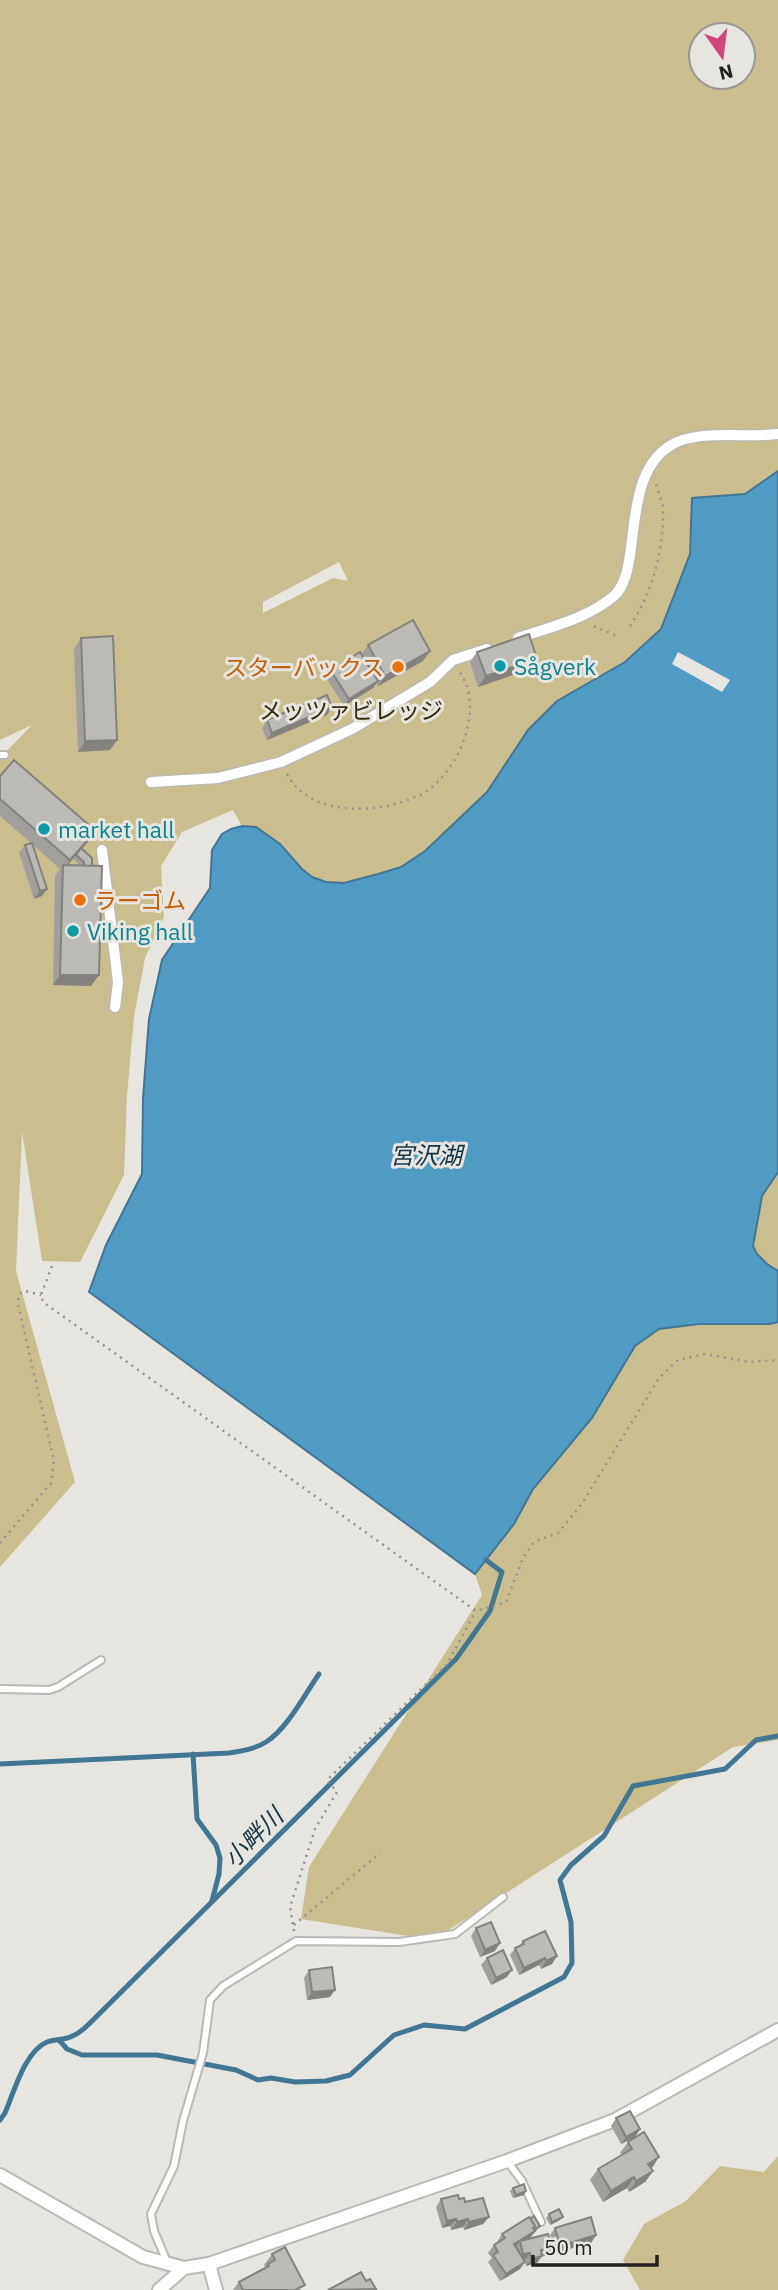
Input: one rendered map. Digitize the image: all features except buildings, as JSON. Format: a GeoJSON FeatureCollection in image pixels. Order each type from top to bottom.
{"type":"FeatureCollection","features":[{"type":"Feature","properties":{"kind":"street"},"geometry":{"type":"LineString","coordinates":[[513,640],[577,619],[617,593],[627,573],[643,479],[650,464],[662,451],[678,442],[698,437],[778,434]]}},
{"type":"Feature","properties":{"kind":"street"},"geometry":{"type":"LineString","coordinates":[[151,782],[218,778],[281,762],[374,716],[430,682],[453,660],[501,644]]}},
{"type":"Feature","properties":{"kind":"street"},"geometry":{"type":"LineString","coordinates":[[102,850],[118,982],[115,1007]]}},
{"type":"Feature","properties":{"kind":"street"},"geometry":{"type":"LineString","coordinates":[[0,2175],[143,2257],[184,2268],[209,2264],[508,2161],[615,2120],[778,2030]]}},
{"type":"Feature","properties":{"kind":"street"},"geometry":{"type":"LineString","coordinates":[[209,2264],[216,2290]]}},
{"type":"Feature","properties":{"kind":"street"},"geometry":{"type":"LineString","coordinates":[[159,2290],[184,2268]]}},
{"type":"Feature","properties":{"kind":"lane"},"geometry":{"type":"LineString","coordinates":[[0,1689],[49,1690],[102,1660]]}},
{"type":"Feature","properties":{"kind":"lane"},"geometry":{"type":"LineString","coordinates":[[168,2264],[154,2231],[151,2214],[174,2166],[183,2121],[203,2053],[210,2000],[223,1986],[296,1941],[399,1942],[456,1934],[503,1897]]}},
{"type":"Feature","properties":{"kind":"lane"},"geometry":{"type":"LineString","coordinates":[[508,2161],[522,2181],[541,2222]]}},
{"type":"Feature","properties":{"kind":"path"},"geometry":{"type":"LineString","coordinates":[[629,626],[643,607],[658,563],[663,509],[650,464]]}},
{"type":"Feature","properties":{"kind":"path"},"geometry":{"type":"LineString","coordinates":[[577,619],[620,638]]}},
{"type":"Feature","properties":{"kind":"path"},"geometry":{"type":"LineString","coordinates":[[281,762],[289,779],[300,792],[326,804],[358,811],[391,806],[426,793],[447,772],[463,747],[468,727],[467,686],[453,660]]}},
{"type":"Feature","properties":{"kind":"path"},"geometry":{"type":"LineString","coordinates":[[52,1266],[41,1295],[43,1301],[476,1611]]}},
{"type":"Feature","properties":{"kind":"path"},"geometry":{"type":"LineString","coordinates":[[0,1543],[51,1483],[54,1461],[18,1304],[19,1294],[25,1291],[41,1295]]}},
{"type":"Feature","properties":{"kind":"path"},"geometry":{"type":"LineString","coordinates":[[296,1941],[290,1907],[315,1829],[337,1792],[327,1780],[447,1664],[476,1611],[506,1602],[523,1558],[534,1542],[558,1533],[581,1505],[659,1378],[678,1360],[705,1354],[749,1362],[778,1360]]}},
{"type":"Feature","properties":{"kind":"path"},"geometry":{"type":"LineString","coordinates":[[293,1926],[380,1853]]}},
{"type":"Feature","properties":{"kind":"green space","name":"メッツァビレッジ"},"geometry":{"type":"Polygon","coordinates":[[[0,0],[778,0],[778,471],[745,494],[692,498],[690,554],[661,629],[625,662],[557,701],[528,730],[487,792],[425,851],[401,867],[344,883],[326,882],[301,869],[280,844],[256,828],[242,826],[233,810],[182,832],[161,866],[164,917],[145,958],[134,1017],[124,1175],[80,1262],[42,1261],[22,1132],[16,1271],[75,1482],[0,1567],[0,758],[32,725],[0,740],[0,0]],[[339,562],[263,602],[263,613],[333,578],[348,581],[339,562]]]}},
{"type":"Feature","properties":{"kind":"green space"},"geometry":{"type":"Polygon","coordinates":[[[778,1172],[778,1271],[757,1254],[753,1246],[762,1196],[778,1172]]]}},
{"type":"Feature","properties":{"kind":"green space"},"geometry":{"type":"Polygon","coordinates":[[[778,1322],[778,1740],[733,1747],[433,1940],[301,1919],[309,1867],[482,1595],[475,1574],[514,1524],[533,1489],[592,1418],[635,1346],[659,1329],[699,1324],[778,1322]]]}},
{"type":"Feature","properties":{"kind":"green space"},"geometry":{"type":"Polygon","coordinates":[[[778,2156],[778,2290],[640,2290],[623,2260],[644,2224],[686,2201],[720,2166],[764,2172],[778,2156]]]}},
{"type":"Feature","properties":{"kind":"water","name":"宮沢湖"},"geometry":{"type":"Polygon","coordinates":[[[778,471],[778,1172],[762,1196],[753,1246],[767,1264],[778,1271],[778,1322],[699,1324],[659,1329],[635,1346],[592,1418],[533,1489],[514,1524],[475,1574],[89,1292],[106,1245],[142,1174],[143,1098],[149,1019],[162,960],[210,888],[212,850],[222,834],[231,829],[242,826],[256,827],[280,844],[312,877],[326,882],[344,883],[401,867],[425,851],[487,792],[528,730],[557,701],[625,662],[661,629],[690,554],[692,498],[745,494],[778,471]]]}},
{"type":"Feature","properties":{"kind":"pier"},"geometry":{"type":"Polygon","coordinates":[[[678,652],[730,680],[722,692],[672,664],[678,652]]]}},
{"type":"Feature","properties":{"kind":"waterway","name":"小畔川"},"geometry":{"type":"LineString","coordinates":[[0,2120],[32,2054],[49,2041],[71,2037],[88,2025],[456,1659],[490,1611],[502,1572],[486,1560]]}},
{"type":"Feature","properties":{"kind":"waterway"},"geometry":{"type":"LineString","coordinates":[[0,1764],[229,1753],[248,1749],[266,1742],[281,1729],[319,1674]]}},
{"type":"Feature","properties":{"kind":"waterway"},"geometry":{"type":"LineString","coordinates":[[59,2040],[67,2049],[82,2055],[157,2055],[236,2070],[258,2080],[271,2078],[295,2082],[326,2081],[350,2075],[394,2035],[424,2025],[465,2029],[564,1977],[572,1963],[571,1922],[560,1880],[571,1865],[604,1836],[633,1786],[725,1769],[756,1740],[778,1736]]}},
{"type":"Feature","properties":{"kind":"waterway"},"geometry":{"type":"LineString","coordinates":[[193,1754],[197,1819],[216,1845],[220,1858],[212,1901]]}},
{"type":"Feature","properties":{"kind":"place","name":"Sågverk"},"geometry":{"type":"Point","coordinates":[500,666]}},
{"type":"Feature","properties":{"kind":"place","name":"スターバックス"},"geometry":{"type":"Point","coordinates":[398,667]}},
{"type":"Feature","properties":{"kind":"place","name":"market hall"},"geometry":{"type":"Point","coordinates":[44,829]}},
{"type":"Feature","properties":{"kind":"place","name":"ラーゴム"},"geometry":{"type":"Point","coordinates":[80,900]}},
{"type":"Feature","properties":{"kind":"place","name":"Viking hall"},"geometry":{"type":"Point","coordinates":[73,931]}}]}
